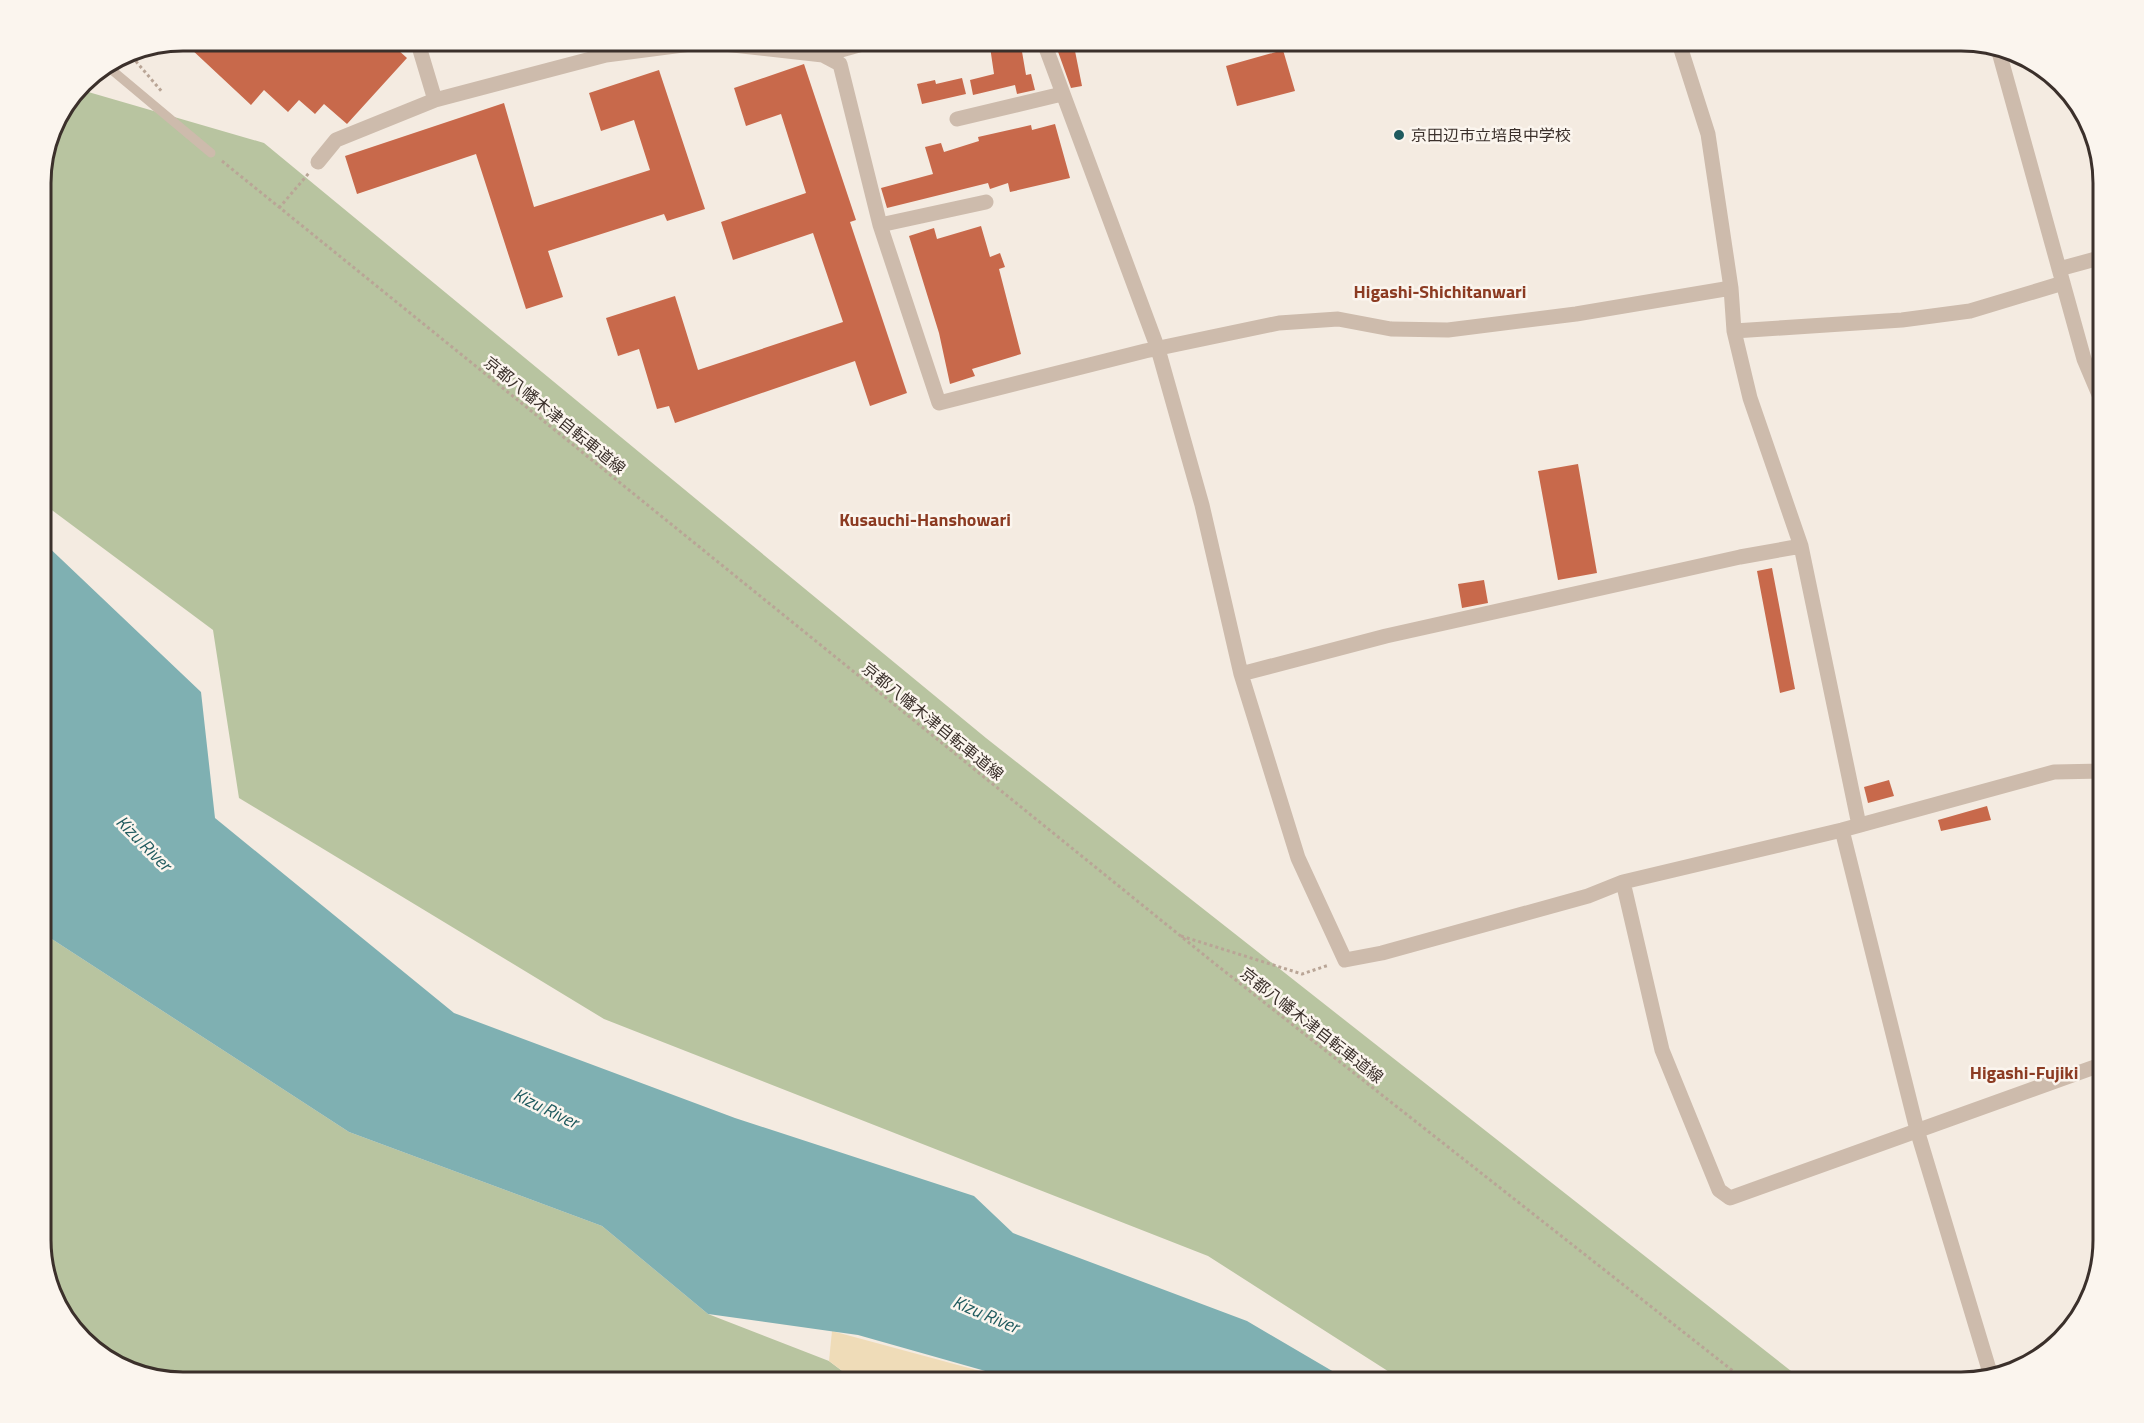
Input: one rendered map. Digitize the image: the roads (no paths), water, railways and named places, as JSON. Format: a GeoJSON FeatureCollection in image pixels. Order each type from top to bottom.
{"type":"FeatureCollection","features":[{"type":"Feature","properties":{"kind":"street"},"geometry":{"type":"LineString","coordinates":[[420,51],[435,100]]}},
{"type":"Feature","properties":{"kind":"street"},"geometry":{"type":"LineString","coordinates":[[318,162],[336,140],[435,100],[606,55],[635,51]]}},
{"type":"Feature","properties":{"kind":"street"},"geometry":{"type":"LineString","coordinates":[[790,51],[823,55],[840,64],[880,225],[939,403],[1158,349],[1279,323],[1338,319],[1391,329],[1448,330],[1576,314],[1731,288]]}},
{"type":"Feature","properties":{"kind":"street"},"geometry":{"type":"LineString","coordinates":[[823,55],[837,51]]}},
{"type":"Feature","properties":{"kind":"street"},"geometry":{"type":"LineString","coordinates":[[1046,51],[1158,349],[1202,505],[1241,674],[1298,858],[1345,960],[1382,953],[1588,896],[1623,882],[1842,830],[2054,772],[2093,771]]}},
{"type":"Feature","properties":{"kind":"street"},"geometry":{"type":"LineString","coordinates":[[1682,51],[1708,134],[1731,288],[1734,331],[1750,398],[1802,546],[1859,825]]}},
{"type":"Feature","properties":{"kind":"street"},"geometry":{"type":"LineString","coordinates":[[2001,58],[2084,359],[2093,380]]}},
{"type":"Feature","properties":{"kind":"street"},"geometry":{"type":"LineString","coordinates":[[957,119],[1062,94]]}},
{"type":"Feature","properties":{"kind":"street"},"geometry":{"type":"LineString","coordinates":[[880,225],[986,201]]}},
{"type":"Feature","properties":{"kind":"street"},"geometry":{"type":"LineString","coordinates":[[1734,331],[1902,320],[1970,311],[2093,262]]}},
{"type":"Feature","properties":{"kind":"street"},"geometry":{"type":"LineString","coordinates":[[1241,674],[1386,636],[1740,557],[1802,546]]}},
{"type":"Feature","properties":{"kind":"street"},"geometry":{"type":"LineString","coordinates":[[1842,830],[1917,1130],[1988,1369]]}},
{"type":"Feature","properties":{"kind":"street"},"geometry":{"type":"LineString","coordinates":[[1623,882],[1662,1050],[1719,1190],[1730,1198],[2093,1068]]}},
{"type":"Feature","properties":{"kind":"lane"},"geometry":{"type":"LineString","coordinates":[[113,71],[211,153]]}},
{"type":"Feature","properties":{"kind":"water","name":"Kizu River"},"geometry":{"type":"Polygon","coordinates":[[[51,550],[201,692],[215,818],[454,1013],[735,1118],[974,1196],[1013,1233],[1247,1321],[1334,1372],[989,1372],[858,1335],[708,1314],[602,1226],[349,1132],[51,938],[51,550]]]}},
{"type":"Feature","properties":{"kind":"place","name":"京田辺市立培良中学校"},"geometry":{"type":"Point","coordinates":[1399,135]}},
{"type":"Feature","properties":{"kind":"district","name":"Higashi-Shichitanwari"},"geometry":{"type":"Point","coordinates":[1440,291]}},
{"type":"Feature","properties":{"kind":"district","name":"Kusauchi-Hanshowari"},"geometry":{"type":"Point","coordinates":[925,519]}},
{"type":"Feature","properties":{"kind":"district","name":"Higashi-Fujiki"},"geometry":{"type":"Point","coordinates":[2024,1072]}}]}
